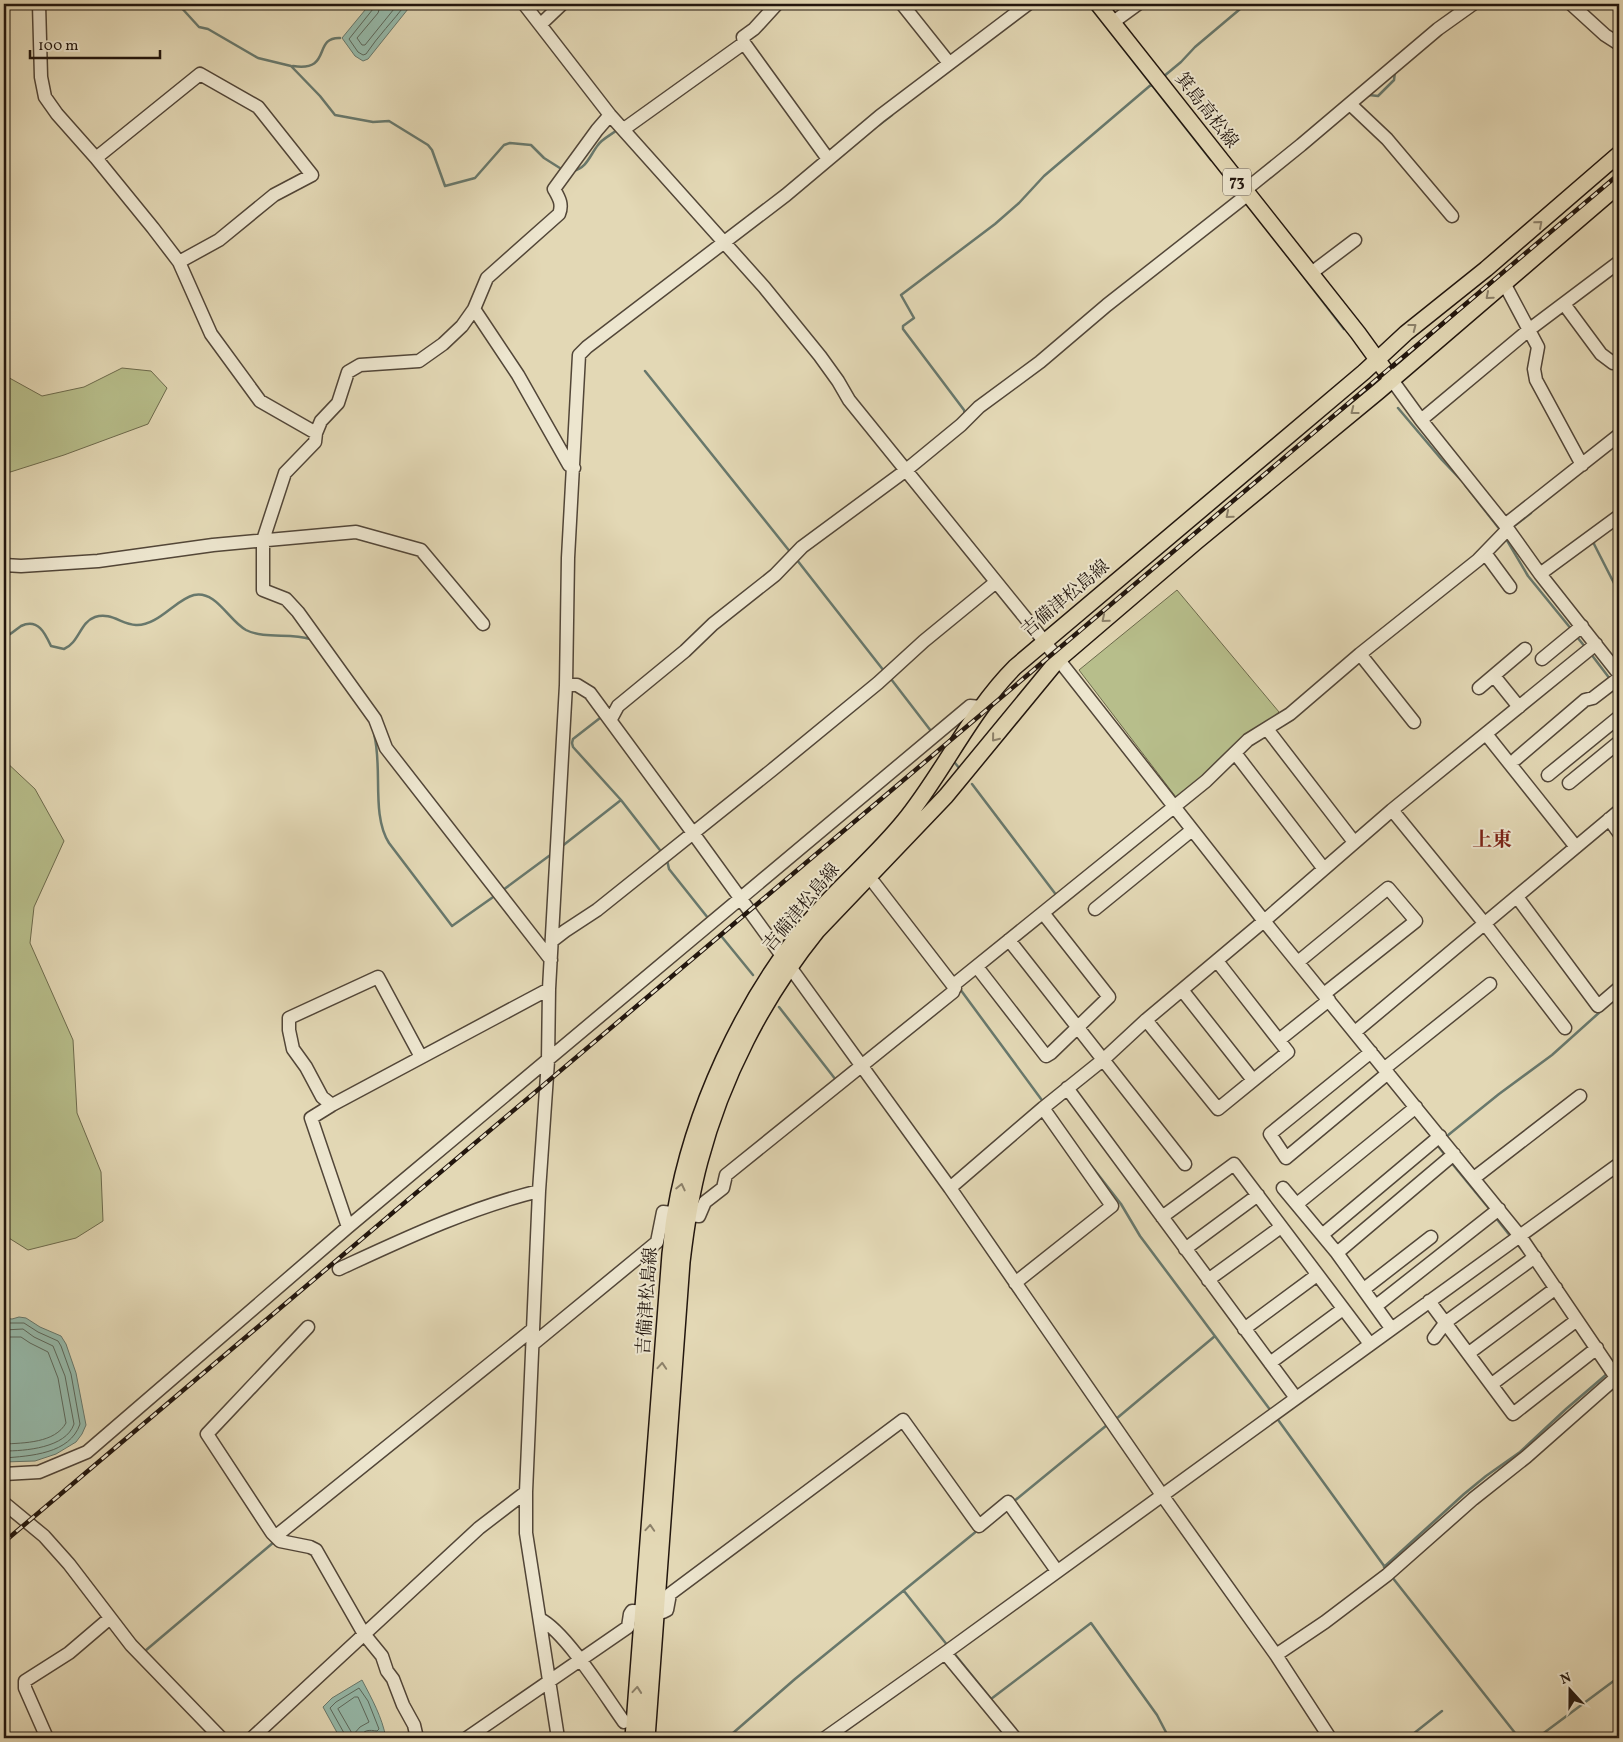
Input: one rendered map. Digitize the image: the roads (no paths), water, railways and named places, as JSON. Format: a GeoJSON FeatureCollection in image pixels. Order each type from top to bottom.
{"type":"FeatureCollection","features":[{"type":"Feature","properties":{"kind":"main road","name":"箕島高松線"},"geometry":{"type":"LineString","coordinates":[[1098,4],[1244,196],[1310,274],[1392,380]]}},
{"type":"Feature","properties":{"kind":"main road"},"geometry":{"type":"LineString","coordinates":[[1377,360],[1406,333],[1486,269],[1619,154]]}},
{"type":"Feature","properties":{"kind":"main road"},"geometry":{"type":"LineString","coordinates":[[1392,380],[1619,186]]}},
{"type":"Feature","properties":{"kind":"main road","name":"吉備津松島線"},"geometry":{"type":"LineString","coordinates":[[633,1738],[650,1611],[682,1262],[681,1214],[717,1107],[735,1062],[786,963],[809,922],[904,822],[930,787],[982,707],[1007,675],[1377,360]]}},
{"type":"Feature","properties":{"kind":"main road","name":"吉備津松島線"},"geometry":{"type":"LineString","coordinates":[[786,963],[946,796],[1058,660],[1196,542],[1392,380]]}},
{"type":"Feature","properties":{"kind":"main road","name":"吉備津松島線"},"geometry":{"type":"LineString","coordinates":[[647,1738],[650,1611]]}},
{"type":"Feature","properties":{"kind":"street"},"geometry":{"type":"LineString","coordinates":[[39,4],[41,77],[46,97],[57,114],[96,158],[179,262],[211,334],[260,401],[316,433]]}},
{"type":"Feature","properties":{"kind":"street"},"geometry":{"type":"LineString","coordinates":[[524,4],[610,114],[764,287],[820,356],[838,381],[848,400],[1045,642],[1264,921],[1440,1136],[1450,1157],[1474,1178],[1495,1212],[1516,1239],[1535,1257],[1615,1375],[1526,1458],[1473,1499],[1389,1573],[1325,1622],[1276,1655]]}},
{"type":"Feature","properties":{"kind":"street"},"geometry":{"type":"LineString","coordinates":[[541,24],[562,4]]}},
{"type":"Feature","properties":{"kind":"street"},"geometry":{"type":"LineString","coordinates":[[776,4],[754,29],[744,37],[744,43],[828,159]]}},
{"type":"Feature","properties":{"kind":"street"},"geometry":{"type":"LineString","coordinates":[[902,4],[949,63]]}},
{"type":"Feature","properties":{"kind":"street"},"geometry":{"type":"LineString","coordinates":[[558,1738],[526,1533],[526,1492],[539,1191],[548,1060],[549,989],[566,685],[568,558],[579,355],[786,195],[880,116],[1028,4]]}},
{"type":"Feature","properties":{"kind":"street"},"geometry":{"type":"LineString","coordinates":[[1112,23],[1138,4]]}},
{"type":"Feature","properties":{"kind":"street"},"geometry":{"type":"LineString","coordinates":[[1571,4],[1605,35],[1619,44]]}},
{"type":"Feature","properties":{"kind":"street"},"geometry":{"type":"LineString","coordinates":[[611,719],[618,706],[685,651],[713,624],[775,576],[802,547],[905,471],[979,407],[1040,362],[1113,300],[1244,196],[1352,106],[1438,29],[1468,5]]}},
{"type":"Feature","properties":{"kind":"street"},"geometry":{"type":"LineString","coordinates":[[624,129],[744,43]]}},
{"type":"Feature","properties":{"kind":"street"},"geometry":{"type":"LineString","coordinates":[[96,158],[200,74],[258,107],[312,176],[274,195],[220,240],[179,262]]}},
{"type":"Feature","properties":{"kind":"street"},"geometry":{"type":"LineString","coordinates":[[1352,106],[1387,139],[1452,216]]}},
{"type":"Feature","properties":{"kind":"street"},"geometry":{"type":"LineString","coordinates":[[551,960],[386,748],[375,719],[298,612],[286,599],[263,590],[263,540],[285,473],[315,442],[316,433],[321,421],[338,404],[348,372],[354,368],[375,363],[419,361],[443,344],[462,326],[474,308],[487,278],[559,214],[562,208],[554,189],[610,114]]}},
{"type":"Feature","properties":{"kind":"street"},"geometry":{"type":"LineString","coordinates":[[1310,274],[1355,240]]}},
{"type":"Feature","properties":{"kind":"street"},"geometry":{"type":"LineString","coordinates":[[1421,420],[1530,329],[1619,262]]}},
{"type":"Feature","properties":{"kind":"street"},"geometry":{"type":"LineString","coordinates":[[1504,283],[1538,347],[1534,369],[1536,380],[1582,465]]}},
{"type":"Feature","properties":{"kind":"street"},"geometry":{"type":"LineString","coordinates":[[1564,304],[1601,354],[1613,363]]}},
{"type":"Feature","properties":{"kind":"street"},"geometry":{"type":"LineString","coordinates":[[474,308],[514,368],[570,465],[574,468]]}},
{"type":"Feature","properties":{"kind":"street"},"geometry":{"type":"LineString","coordinates":[[1392,380],[1421,420],[1506,527],[1540,574],[1576,631],[1616,679],[1593,698],[1585,700],[1516,759]]}},
{"type":"Feature","properties":{"kind":"street"},"geometry":{"type":"LineString","coordinates":[[278,1538],[533,1336],[657,1242],[662,1213],[666,1211],[698,1216],[705,1202],[723,1188],[726,1175],[863,1068],[953,992],[956,983],[978,969],[1175,808],[1236,755],[1248,740],[1269,731],[1487,555],[1506,527],[1619,435]]}},
{"type":"Feature","properties":{"kind":"street"},"geometry":{"type":"LineString","coordinates":[[1540,574],[1619,516]]}},
{"type":"Feature","properties":{"kind":"street"},"geometry":{"type":"LineString","coordinates":[[4,565],[21,566],[98,561],[214,545],[356,532],[421,550],[483,624]]}},
{"type":"Feature","properties":{"kind":"street"},"geometry":{"type":"LineString","coordinates":[[1487,555],[1510,587]]}},
{"type":"Feature","properties":{"kind":"street"},"geometry":{"type":"LineString","coordinates":[[552,941],[597,910],[665,856],[878,683],[924,640],[996,582]]}},
{"type":"Feature","properties":{"kind":"street"},"geometry":{"type":"LineString","coordinates":[[1542,659],[1576,631]]}},
{"type":"Feature","properties":{"kind":"street"},"geometry":{"type":"LineString","coordinates":[[1479,688],[1525,649]]}},
{"type":"Feature","properties":{"kind":"street"},"geometry":{"type":"LineString","coordinates":[[950,1188],[1045,1106],[1104,1059],[1146,1020],[1264,921],[1354,842],[1590,649]]}},
{"type":"Feature","properties":{"kind":"street"},"geometry":{"type":"LineString","coordinates":[[1362,656],[1414,722]]}},
{"type":"Feature","properties":{"kind":"street"},"geometry":{"type":"LineString","coordinates":[[1494,676],[1519,707]]}},
{"type":"Feature","properties":{"kind":"street"},"geometry":{"type":"LineString","coordinates":[[566,685],[577,685],[590,693],[611,719],[950,1188],[1162,1495],[1276,1655],[1330,1738]]}},
{"type":"Feature","properties":{"kind":"street"},"geometry":{"type":"LineString","coordinates":[[4,1474],[39,1472],[87,1452],[348,1227],[970,706],[982,707]]}},
{"type":"Feature","properties":{"kind":"street"},"geometry":{"type":"LineString","coordinates":[[1548,775],[1619,717]]}},
{"type":"Feature","properties":{"kind":"street"},"geometry":{"type":"LineString","coordinates":[[1269,731],[1354,842]]}},
{"type":"Feature","properties":{"kind":"street"},"geometry":{"type":"LineString","coordinates":[[1486,734],[1576,847]]}},
{"type":"Feature","properties":{"kind":"street"},"geometry":{"type":"LineString","coordinates":[[1569,783],[1619,742]]}},
{"type":"Feature","properties":{"kind":"street"},"geometry":{"type":"LineString","coordinates":[[1236,755],[1324,869]]}},
{"type":"Feature","properties":{"kind":"street"},"geometry":{"type":"LineString","coordinates":[[1392,810],[1485,924],[1565,1028]]}},
{"type":"Feature","properties":{"kind":"street"},"geometry":{"type":"LineString","coordinates":[[1355,1032],[1619,811]]}},
{"type":"Feature","properties":{"kind":"street"},"geometry":{"type":"LineString","coordinates":[[1609,819],[1619,833]]}},
{"type":"Feature","properties":{"kind":"street"},"geometry":{"type":"LineString","coordinates":[[1094,908],[1192,830]]}},
{"type":"Feature","properties":{"kind":"street"},"geometry":{"type":"LineString","coordinates":[[874,882],[955,988]]}},
{"type":"Feature","properties":{"kind":"street"},"geometry":{"type":"LineString","coordinates":[[1279,1040],[1416,921],[1388,888],[1298,962]]}},
{"type":"Feature","properties":{"kind":"street"},"geometry":{"type":"LineString","coordinates":[[1517,897],[1598,1006],[1619,988]]}},
{"type":"Feature","properties":{"kind":"street"},"geometry":{"type":"LineString","coordinates":[[978,969],[1046,1056],[1063,1043],[1110,997],[1044,915]]}},
{"type":"Feature","properties":{"kind":"street"},"geometry":{"type":"LineString","coordinates":[[1011,942],[1185,1164]]}},
{"type":"Feature","properties":{"kind":"street"},"geometry":{"type":"LineString","coordinates":[[1146,1020],[1218,1108],[1288,1052],[1217,961]]}},
{"type":"Feature","properties":{"kind":"street"},"geometry":{"type":"LineString","coordinates":[[332,1105],[322,1097],[294,1049],[289,1018],[378,977],[421,1057]]}},
{"type":"Feature","properties":{"kind":"street"},"geometry":{"type":"LineString","coordinates":[[1371,1052],[1270,1134],[1286,1158],[1490,984]]}},
{"type":"Feature","properties":{"kind":"street"},"geometry":{"type":"LineString","coordinates":[[348,1227],[311,1118],[549,989]]}},
{"type":"Feature","properties":{"kind":"street"},"geometry":{"type":"LineString","coordinates":[[1182,990],[1253,1080]]}},
{"type":"Feature","properties":{"kind":"street"},"geometry":{"type":"LineString","coordinates":[[1067,1088],[1296,1398]]}},
{"type":"Feature","properties":{"kind":"street"},"geometry":{"type":"LineString","coordinates":[[1474,1178],[1580,1096]]}},
{"type":"Feature","properties":{"kind":"street"},"geometry":{"type":"LineString","coordinates":[[1015,1283],[1112,1206],[1045,1106]]}},
{"type":"Feature","properties":{"kind":"street"},"geometry":{"type":"LineString","coordinates":[[1297,1204],[1416,1107]]}},
{"type":"Feature","properties":{"kind":"street"},"geometry":{"type":"LineString","coordinates":[[1322,1235],[1440,1136]]}},
{"type":"Feature","properties":{"kind":"street"},"geometry":{"type":"LineString","coordinates":[[1337,1253],[1450,1157]]}},
{"type":"Feature","properties":{"kind":"street"},"geometry":{"type":"LineString","coordinates":[[1162,1218],[1234,1164],[1370,1344]]}},
{"type":"Feature","properties":{"kind":"street"},"geometry":{"type":"LineString","coordinates":[[825,1738],[1619,1164]]}},
{"type":"Feature","properties":{"kind":"street"},"geometry":{"type":"LineString","coordinates":[[1283,1188],[1337,1253],[1391,1328]]}},
{"type":"Feature","properties":{"kind":"street"},"geometry":{"type":"LineString","coordinates":[[339,1269],[416,1234],[515,1197],[539,1191]]}},
{"type":"Feature","properties":{"kind":"street"},"geometry":{"type":"LineString","coordinates":[[1185,1249],[1258,1195]]}},
{"type":"Feature","properties":{"kind":"street"},"geometry":{"type":"LineString","coordinates":[[1376,1306],[1495,1212]]}},
{"type":"Feature","properties":{"kind":"street"},"geometry":{"type":"LineString","coordinates":[[1208,1280],[1281,1227]]}},
{"type":"Feature","properties":{"kind":"street"},"geometry":{"type":"LineString","coordinates":[[1364,1289],[1430,1238]]}},
{"type":"Feature","properties":{"kind":"street"},"geometry":{"type":"LineString","coordinates":[[1434,1338],[1446,1322],[1535,1257]]}},
{"type":"Feature","properties":{"kind":"street"},"geometry":{"type":"LineString","coordinates":[[1244,1329],[1317,1275]]}},
{"type":"Feature","properties":{"kind":"street"},"geometry":{"type":"LineString","coordinates":[[1469,1353],[1556,1288]]}},
{"type":"Feature","properties":{"kind":"street"},"geometry":{"type":"LineString","coordinates":[[1429,1301],[1514,1414],[1597,1348]]}},
{"type":"Feature","properties":{"kind":"street"},"geometry":{"type":"LineString","coordinates":[[1270,1363],[1342,1308]]}},
{"type":"Feature","properties":{"kind":"street"},"geometry":{"type":"LineString","coordinates":[[1492,1384],[1577,1320]]}},
{"type":"Feature","properties":{"kind":"street"},"geometry":{"type":"LineString","coordinates":[[308,1327],[207,1434],[272,1533],[278,1538],[316,1550],[364,1634],[382,1656],[387,1671],[414,1725],[417,1738]]}},
{"type":"Feature","properties":{"kind":"street"},"geometry":{"type":"LineString","coordinates":[[467,1738],[628,1627],[632,1611],[663,1612],[667,1610],[670,1594],[903,1420],[979,1526],[1008,1502],[1057,1571]]}},
{"type":"Feature","properties":{"kind":"street"},"geometry":{"type":"LineString","coordinates":[[252,1738],[479,1528],[526,1492]]}},
{"type":"Feature","properties":{"kind":"street"},"geometry":{"type":"LineString","coordinates":[[4,1503],[44,1536],[69,1564],[131,1645],[221,1738]]}},
{"type":"Feature","properties":{"kind":"street"},"geometry":{"type":"LineString","coordinates":[[47,1738],[25,1688],[25,1681],[69,1653],[110,1618]]}},
{"type":"Feature","properties":{"kind":"street"},"geometry":{"type":"LineString","coordinates":[[540,1619],[550,1624],[580,1660],[624,1722]]}},
{"type":"Feature","properties":{"kind":"street"},"geometry":{"type":"LineString","coordinates":[[949,1650],[1015,1738]]}},
{"type":"Feature","properties":{"kind":"water"},"geometry":{"type":"Polygon","coordinates":[[[370,4],[412,4],[368,59],[363,61],[355,56],[342,38],[370,4]]]}},
{"type":"Feature","properties":{"kind":"water"},"geometry":{"type":"Polygon","coordinates":[[[4,1318],[12,1319],[26,1318],[40,1327],[61,1336],[66,1344],[76,1373],[86,1425],[76,1442],[56,1454],[35,1461],[4,1462],[4,1318]]]}},
{"type":"Feature","properties":{"kind":"water"},"geometry":{"type":"Polygon","coordinates":[[[362,1680],[379,1715],[386,1738],[372,1735],[358,1738],[340,1738],[323,1707],[332,1698],[362,1680]]]}},
{"type":"Feature","properties":{"kind":"waterway"},"geometry":{"type":"LineString","coordinates":[[178,4],[199,27],[208,29],[258,58],[291,66],[320,96],[335,115],[373,122],[389,121],[428,145],[432,150],[445,186],[475,178],[504,145],[510,143],[531,145],[544,158],[563,170]]}},
{"type":"Feature","properties":{"kind":"waterway"},"geometry":{"type":"LineString","coordinates":[[1088,4],[1211,160]]}},
{"type":"Feature","properties":{"kind":"waterway"},"geometry":{"type":"LineString","coordinates":[[1163,77],[1246,4]]}},
{"type":"Feature","properties":{"kind":"waterway"},"geometry":{"type":"LineString","coordinates":[[1476,9],[1486,4]]}},
{"type":"Feature","properties":{"kind":"waterway"},"geometry":{"type":"LineString","coordinates":[[293,66],[313,64],[318,60],[326,43],[332,39],[340,38]]}},
{"type":"Feature","properties":{"kind":"waterway"},"geometry":{"type":"LineString","coordinates":[[1367,96],[1378,96],[1394,80],[1395,72]]}},
{"type":"Feature","properties":{"kind":"waterway"},"geometry":{"type":"LineString","coordinates":[[965,415],[964,410],[903,329],[903,326],[914,318],[901,295],[995,224],[1019,203],[1044,176],[1152,84]]}},
{"type":"Feature","properties":{"kind":"waterway"},"geometry":{"type":"LineString","coordinates":[[879,125],[892,115]]}},
{"type":"Feature","properties":{"kind":"waterway"},"geometry":{"type":"LineString","coordinates":[[573,171],[582,167],[600,143],[617,130]]}},
{"type":"Feature","properties":{"kind":"waterway"},"geometry":{"type":"LineString","coordinates":[[1283,250],[1344,329]]}},
{"type":"Feature","properties":{"kind":"waterway"},"geometry":{"type":"LineString","coordinates":[[645,371],[791,553]]}},
{"type":"Feature","properties":{"kind":"waterway"},"geometry":{"type":"LineString","coordinates":[[1398,408],[1461,480]]}},
{"type":"Feature","properties":{"kind":"waterway"},"geometry":{"type":"LineString","coordinates":[[1465,485],[1501,531]]}},
{"type":"Feature","properties":{"kind":"waterway"},"geometry":{"type":"LineString","coordinates":[[1514,526],[1531,513]]}},
{"type":"Feature","properties":{"kind":"waterway"},"geometry":{"type":"LineString","coordinates":[[1505,537],[1528,576],[1572,630]]}},
{"type":"Feature","properties":{"kind":"waterway"},"geometry":{"type":"LineString","coordinates":[[1594,541],[1619,593]]}},
{"type":"Feature","properties":{"kind":"waterway"},"geometry":{"type":"LineString","coordinates":[[797,560],[884,671]]}},
{"type":"Feature","properties":{"kind":"waterway"},"geometry":{"type":"LineString","coordinates":[[4,637],[21,626],[32,624],[40,628],[51,646],[64,649],[73,642],[86,623],[95,617],[106,616],[131,624],[144,624],[159,617],[187,597],[202,595],[216,602],[246,630],[262,635],[294,636],[310,639]]}},
{"type":"Feature","properties":{"kind":"waterway"},"geometry":{"type":"LineString","coordinates":[[1577,637],[1586,648]]}},
{"type":"Feature","properties":{"kind":"waterway"},"geometry":{"type":"LineString","coordinates":[[1591,654],[1610,679]]}},
{"type":"Feature","properties":{"kind":"waterway"},"geometry":{"type":"LineString","coordinates":[[891,679],[931,731]]}},
{"type":"Feature","properties":{"kind":"waterway"},"geometry":{"type":"LineString","coordinates":[[1615,686],[1619,691]]}},
{"type":"Feature","properties":{"kind":"waterway"},"geometry":{"type":"LineString","coordinates":[[600,718],[573,739],[573,747],[621,800]]}},
{"type":"Feature","properties":{"kind":"waterway"},"geometry":{"type":"LineString","coordinates":[[374,734],[378,761],[380,819],[389,843],[452,926],[496,895]]}},
{"type":"Feature","properties":{"kind":"waterway"},"geometry":{"type":"LineString","coordinates":[[955,763],[960,769]]}},
{"type":"Feature","properties":{"kind":"waterway"},"geometry":{"type":"LineString","coordinates":[[972,784],[1057,896]]}},
{"type":"Feature","properties":{"kind":"waterway"},"geometry":{"type":"LineString","coordinates":[[561,847],[621,800],[663,854]]}},
{"type":"Feature","properties":{"kind":"waterway"},"geometry":{"type":"LineString","coordinates":[[503,890],[553,853]]}},
{"type":"Feature","properties":{"kind":"waterway"},"geometry":{"type":"LineString","coordinates":[[667,860],[669,869],[708,918]]}},
{"type":"Feature","properties":{"kind":"waterway"},"geometry":{"type":"LineString","coordinates":[[722,937],[753,975]]}},
{"type":"Feature","properties":{"kind":"waterway"},"geometry":{"type":"LineString","coordinates":[[960,989],[1044,1103]]}},
{"type":"Feature","properties":{"kind":"waterway"},"geometry":{"type":"LineString","coordinates":[[779,1007],[836,1080]]}},
{"type":"Feature","properties":{"kind":"waterway"},"geometry":{"type":"LineString","coordinates":[[1447,1136],[1552,1055],[1601,1011]]}},
{"type":"Feature","properties":{"kind":"waterway"},"geometry":{"type":"LineString","coordinates":[[1440,1144],[1438,1146],[1445,1155]]}},
{"type":"Feature","properties":{"kind":"waterway"},"geometry":{"type":"LineString","coordinates":[[1086,1159],[1121,1204],[1140,1236],[1271,1411]]}},
{"type":"Feature","properties":{"kind":"waterway"},"geometry":{"type":"LineString","coordinates":[[1450,1161],[1491,1211]]}},
{"type":"Feature","properties":{"kind":"waterway"},"geometry":{"type":"LineString","coordinates":[[1496,1218],[1511,1237]]}},
{"type":"Feature","properties":{"kind":"waterway"},"geometry":{"type":"LineString","coordinates":[[1516,1243],[1522,1250]]}},
{"type":"Feature","properties":{"kind":"waterway"},"geometry":{"type":"LineString","coordinates":[[1116,1419],[1215,1336]]}},
{"type":"Feature","properties":{"kind":"waterway"},"geometry":{"type":"LineString","coordinates":[[1384,1567],[1464,1494],[1520,1452],[1608,1373]]}},
{"type":"Feature","properties":{"kind":"waterway"},"geometry":{"type":"LineString","coordinates":[[1276,1417],[1387,1570]]}},
{"type":"Feature","properties":{"kind":"waterway"},"geometry":{"type":"LineString","coordinates":[[1013,1502],[1107,1425]]}},
{"type":"Feature","properties":{"kind":"waterway"},"geometry":{"type":"LineString","coordinates":[[710,1738],[733,1733],[795,1679],[978,1530]]}},
{"type":"Feature","properties":{"kind":"waterway"},"geometry":{"type":"LineString","coordinates":[[145,1651],[274,1542]]}},
{"type":"Feature","properties":{"kind":"waterway"},"geometry":{"type":"LineString","coordinates":[[1392,1577],[1519,1738]]}},
{"type":"Feature","properties":{"kind":"waterway"},"geometry":{"type":"LineString","coordinates":[[904,1591],[948,1646]]}},
{"type":"Feature","properties":{"kind":"waterway"},"geometry":{"type":"LineString","coordinates":[[953,1652],[991,1699],[1091,1623],[1157,1715],[1169,1738]]}},
{"type":"Feature","properties":{"kind":"waterway"},"geometry":{"type":"LineString","coordinates":[[1537,1738],[1619,1677]]}},
{"type":"Feature","properties":{"kind":"waterway"},"geometry":{"type":"LineString","coordinates":[[1408,1738],[1442,1711]]}},
{"type":"Feature","properties":{"kind":"waterway"},"geometry":{"type":"LineString","coordinates":[[660,1736],[666,1734],[690,1738]]}},
{"type":"Feature","properties":{"kind":"railway"},"geometry":{"type":"LineString","coordinates":[[4,1542],[1619,174]]}},
{"type":"Feature","properties":{"kind":"district","name":"上東"},"geometry":{"type":"Point","coordinates":[1492,841]}}]}
